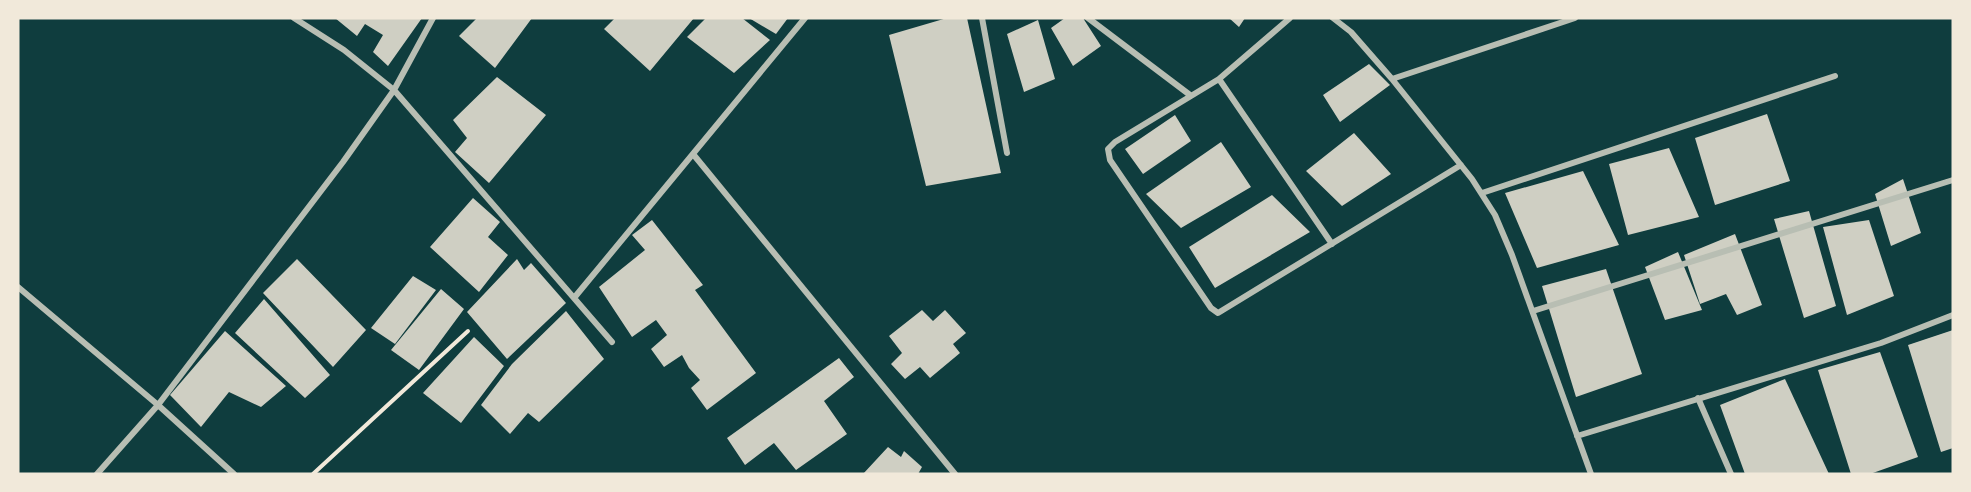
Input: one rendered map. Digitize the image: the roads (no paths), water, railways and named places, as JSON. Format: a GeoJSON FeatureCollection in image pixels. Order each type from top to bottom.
{"type":"FeatureCollection","features":[{"type":"Feature","properties":{"kind":"street"},"geometry":{"type":"LineString","coordinates":[[294,18],[345,50],[394,90],[612,342]]}},
{"type":"Feature","properties":{"kind":"street"},"geometry":{"type":"LineString","coordinates":[[97,474],[158,405],[343,162],[394,90],[433,18]]}},
{"type":"Feature","properties":{"kind":"street"},"geometry":{"type":"LineString","coordinates":[[574,298],[805,18]]}},
{"type":"Feature","properties":{"kind":"street"},"geometry":{"type":"LineString","coordinates":[[982,18],[1007,153]]}},
{"type":"Feature","properties":{"kind":"street"},"geometry":{"type":"LineString","coordinates":[[1088,18],[1190,95]]}},
{"type":"Feature","properties":{"kind":"street"},"geometry":{"type":"LineString","coordinates":[[1290,18],[1219,79],[1115,142],[1109,147],[1107,153],[1216,313],[1223,312],[1461,165]]}},
{"type":"Feature","properties":{"kind":"street"},"geometry":{"type":"LineString","coordinates":[[1333,18],[1351,32],[1392,79],[1461,165],[1495,215],[1512,255],[1591,474]]}},
{"type":"Feature","properties":{"kind":"street"},"geometry":{"type":"LineString","coordinates":[[1392,79],[1570,19]]}},
{"type":"Feature","properties":{"kind":"street"},"geometry":{"type":"LineString","coordinates":[[1482,193],[1835,76]]}},
{"type":"Feature","properties":{"kind":"street"},"geometry":{"type":"LineString","coordinates":[[1219,79],[1332,244]]}},
{"type":"Feature","properties":{"kind":"street"},"geometry":{"type":"LineString","coordinates":[[693,154],[955,474]]}},
{"type":"Feature","properties":{"kind":"street"},"geometry":{"type":"LineString","coordinates":[[1533,312],[1953,180]]}},
{"type":"Feature","properties":{"kind":"street"},"geometry":{"type":"LineString","coordinates":[[18,287],[158,405],[234,474]]}},
{"type":"Feature","properties":{"kind":"street"},"geometry":{"type":"LineString","coordinates":[[1577,436],[1881,343],[1953,315]]}},
{"type":"Feature","properties":{"kind":"street"},"geometry":{"type":"LineString","coordinates":[[1698,398],[1731,474]]}}]}
